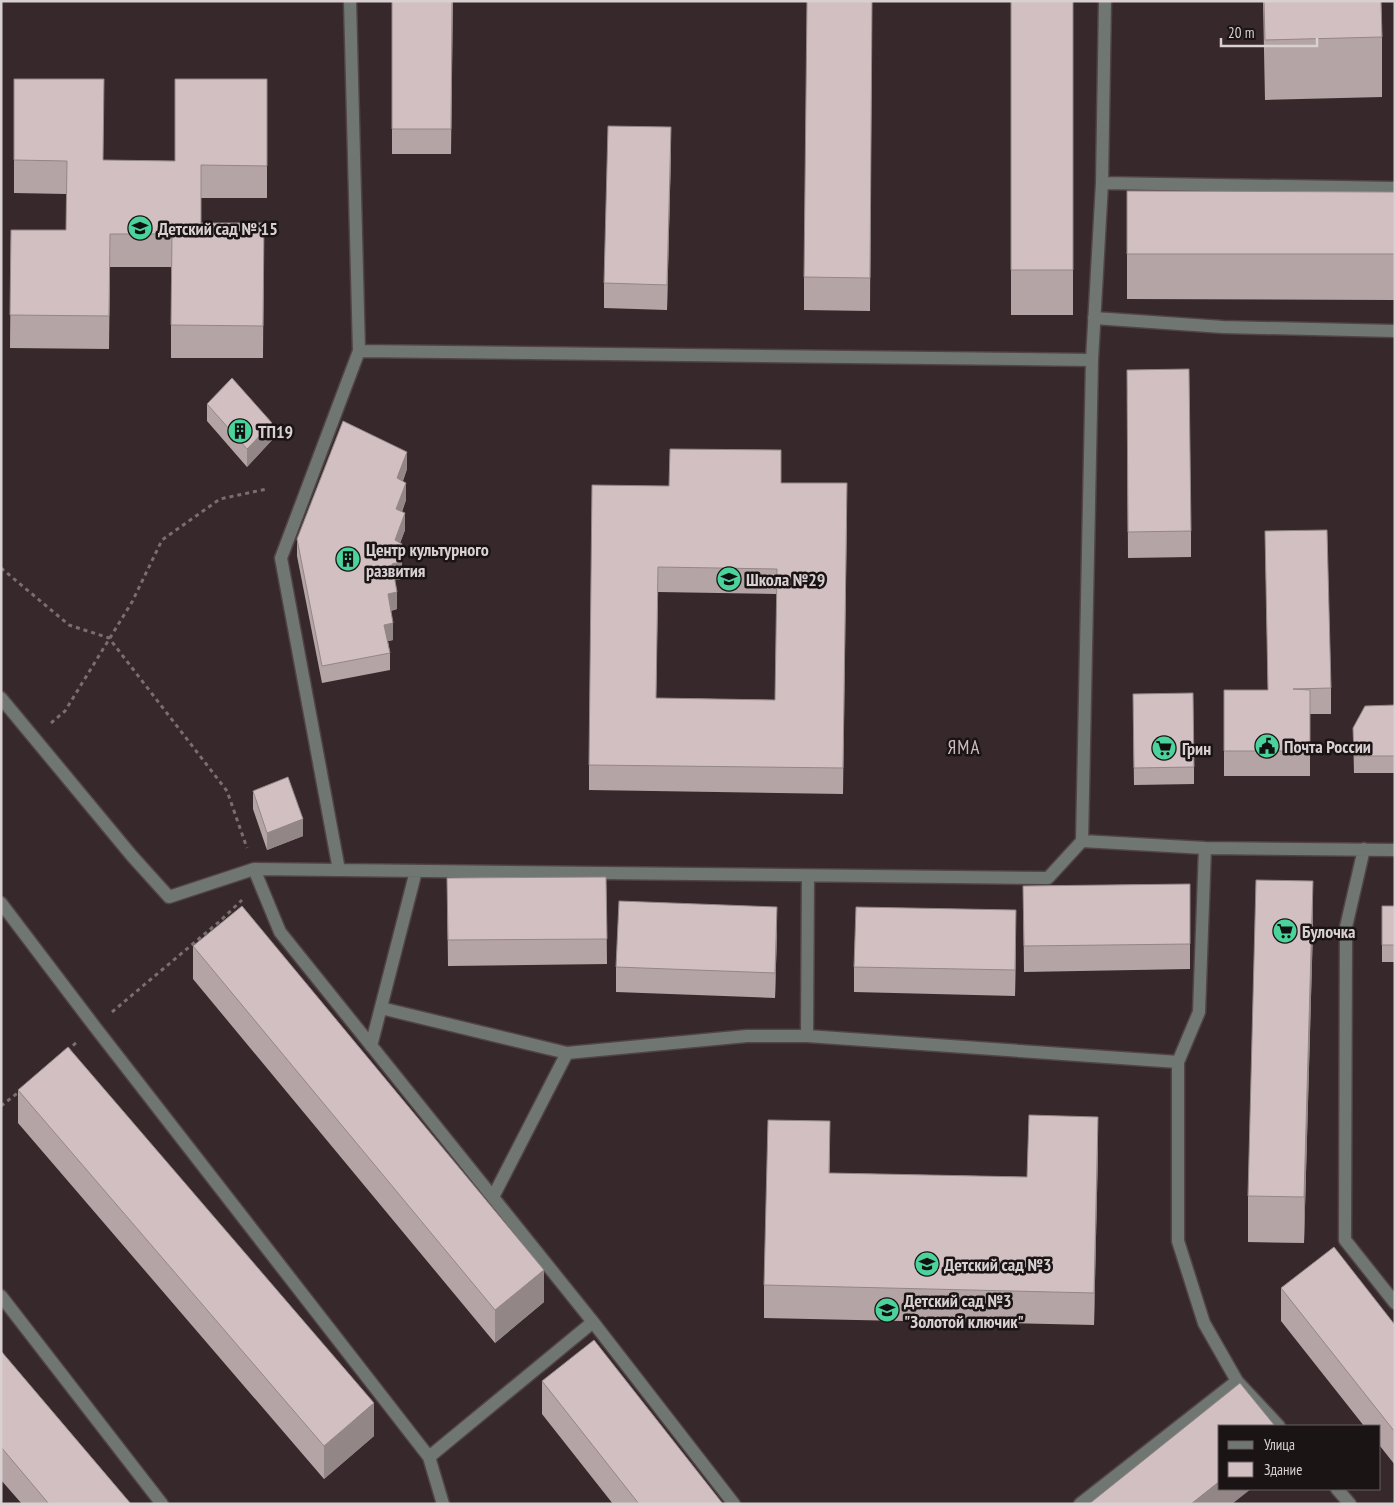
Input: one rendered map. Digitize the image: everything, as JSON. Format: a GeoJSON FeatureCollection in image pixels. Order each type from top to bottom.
{"type":"FeatureCollection","features":[{"type":"Feature","properties":{"kind":"lane"},"geometry":{"type":"LineString","coordinates":[[339,870],[281,558],[359,351],[350,1]]}},
{"type":"Feature","properties":{"kind":"lane"},"geometry":{"type":"LineString","coordinates":[[1,698],[169,897],[254,869],[1048,878],[1082,841],[1092,360],[1102,184],[1105,1]]}},
{"type":"Feature","properties":{"kind":"lane"},"geometry":{"type":"LineString","coordinates":[[1102,184],[1395,188]]}},
{"type":"Feature","properties":{"kind":"lane"},"geometry":{"type":"LineString","coordinates":[[1094,318],[1223,327],[1395,331]]}},
{"type":"Feature","properties":{"kind":"lane"},"geometry":{"type":"LineString","coordinates":[[359,351],[1092,360]]}},
{"type":"Feature","properties":{"kind":"lane"},"geometry":{"type":"LineString","coordinates":[[1082,841],[1205,848],[1395,850]]}},
{"type":"Feature","properties":{"kind":"lane"},"geometry":{"type":"LineString","coordinates":[[1205,848],[1199,1012],[1178,1062],[1178,1241],[1204,1323],[1237,1381],[1278,1425]]}},
{"type":"Feature","properties":{"kind":"lane"},"geometry":{"type":"LineString","coordinates":[[1364,849],[1346,926],[1345,1240],[1395,1303]]}},
{"type":"Feature","properties":{"kind":"lane"},"geometry":{"type":"LineString","coordinates":[[254,869],[280,932],[593,1322],[734,1504]]}},
{"type":"Feature","properties":{"kind":"lane"},"geometry":{"type":"LineString","coordinates":[[371,1046],[416,871]]}},
{"type":"Feature","properties":{"kind":"lane"},"geometry":{"type":"LineString","coordinates":[[806,1036],[808,876]]}},
{"type":"Feature","properties":{"kind":"lane"},"geometry":{"type":"LineString","coordinates":[[1,903],[429,1457],[443,1504]]}},
{"type":"Feature","properties":{"kind":"lane"},"geometry":{"type":"LineString","coordinates":[[381,1008],[567,1052],[747,1036],[806,1036],[1178,1062]]}},
{"type":"Feature","properties":{"kind":"lane"},"geometry":{"type":"LineString","coordinates":[[492,1197],[567,1052]]}},
{"type":"Feature","properties":{"kind":"lane"},"geometry":{"type":"LineString","coordinates":[[1,1296],[162,1504]]}},
{"type":"Feature","properties":{"kind":"lane"},"geometry":{"type":"LineString","coordinates":[[429,1457],[593,1322]]}},
{"type":"Feature","properties":{"kind":"lane"},"geometry":{"type":"LineString","coordinates":[[1080,1504],[1237,1381]]}},
{"type":"Feature","properties":{"kind":"lane"},"geometry":{"type":"LineString","coordinates":[[1337,1490],[1350,1504]]}},
{"type":"Feature","properties":{"kind":"path"},"geometry":{"type":"LineString","coordinates":[[35,739],[65,711],[132,602],[162,540],[220,499],[267,488]]}},
{"type":"Feature","properties":{"kind":"path"},"geometry":{"type":"LineString","coordinates":[[1,568],[68,625],[109,638],[227,791],[254,869]]}},
{"type":"Feature","properties":{"kind":"building"},"geometry":{"type":"Polygon","coordinates":[[[392,1],[452,1],[451,129],[392,129],[392,1]]]}},
{"type":"Feature","properties":{"kind":"building"},"geometry":{"type":"Polygon","coordinates":[[[807,1],[872,1],[870,278],[804,277],[807,1]]]}},
{"type":"Feature","properties":{"kind":"building"},"geometry":{"type":"Polygon","coordinates":[[[1011,1],[1073,1],[1073,270],[1011,270],[1011,1]]]}},
{"type":"Feature","properties":{"kind":"building"},"geometry":{"type":"Polygon","coordinates":[[[1264,1],[1381,1],[1382,37],[1265,40],[1264,1]]]}},
{"type":"Feature","properties":{"kind":"building","name":"Детский сад № 15"},"geometry":{"type":"Polygon","coordinates":[[[14,79],[104,79],[103,160],[175,161],[175,79],[267,79],[267,166],[201,165],[201,223],[264,223],[263,326],[171,325],[172,234],[110,234],[109,316],[10,315],[11,230],[66,230],[67,161],[14,160],[14,79]]]}},
{"type":"Feature","properties":{"kind":"building"},"geometry":{"type":"Polygon","coordinates":[[[608,126],[671,127],[667,285],[604,283],[608,126]]]}},
{"type":"Feature","properties":{"kind":"building"},"geometry":{"type":"Polygon","coordinates":[[[1127,191],[1395,192],[1395,254],[1127,254],[1127,191]]]}},
{"type":"Feature","properties":{"kind":"building"},"geometry":{"type":"Polygon","coordinates":[[[1189,369],[1191,531],[1128,532],[1127,370],[1189,369]]]}},
{"type":"Feature","properties":{"kind":"building"},"geometry":{"type":"Polygon","coordinates":[[[232,378],[272,423],[247,449],[207,404],[232,378]]]}},
{"type":"Feature","properties":{"kind":"building","name":"Центр культурного развития"},"geometry":{"type":"Polygon","coordinates":[[[343,421],[407,452],[397,478],[406,483],[396,509],[405,513],[395,540],[402,544],[401,562],[392,564],[397,592],[388,594],[393,623],[384,625],[390,653],[322,666],[297,539],[343,421]]]}},
{"type":"Feature","properties":{"kind":"building","name":"Школа №29"},"geometry":{"type":"Polygon","coordinates":[[[670,449],[781,450],[781,483],[847,483],[843,768],[589,765],[592,485],[669,486],[670,449]],[[658,567],[656,698],[775,700],[777,569],[658,567]]]}},
{"type":"Feature","properties":{"kind":"building"},"geometry":{"type":"Polygon","coordinates":[[[1327,530],[1331,688],[1293,689],[1310,690],[1310,751],[1224,751],[1224,690],[1268,690],[1265,531],[1327,530]]]}},
{"type":"Feature","properties":{"kind":"building","name":"Грин"},"geometry":{"type":"Polygon","coordinates":[[[1193,693],[1194,767],[1134,768],[1133,694],[1193,693]]]}},
{"type":"Feature","properties":{"kind":"building"},"geometry":{"type":"Polygon","coordinates":[[[1395,705],[1395,756],[1354,756],[1353,728],[1365,706],[1395,705]]]}},
{"type":"Feature","properties":{"kind":"building"},"geometry":{"type":"Polygon","coordinates":[[[288,777],[303,819],[267,833],[253,791],[288,777]]]}},
{"type":"Feature","properties":{"kind":"building"},"geometry":{"type":"Polygon","coordinates":[[[606,877],[607,939],[448,940],[447,878],[606,877]]]}},
{"type":"Feature","properties":{"kind":"building"},"geometry":{"type":"Polygon","coordinates":[[[1256,880],[1313,881],[1304,1197],[1248,1196],[1256,880]]]}},
{"type":"Feature","properties":{"kind":"building"},"geometry":{"type":"Polygon","coordinates":[[[1190,884],[1190,944],[1024,946],[1023,886],[1190,884]]]}},
{"type":"Feature","properties":{"kind":"building"},"geometry":{"type":"Polygon","coordinates":[[[619,901],[777,907],[775,973],[616,967],[619,901]]]}},
{"type":"Feature","properties":{"kind":"building"},"geometry":{"type":"Polygon","coordinates":[[[242,906],[544,1270],[495,1310],[193,946],[242,906]]]}},
{"type":"Feature","properties":{"kind":"building"},"geometry":{"type":"Polygon","coordinates":[[[1382,906],[1395,906],[1395,945],[1382,945],[1382,906]]]}},
{"type":"Feature","properties":{"kind":"building"},"geometry":{"type":"Polygon","coordinates":[[[856,907],[1016,910],[1015,970],[854,967],[856,907]]]}},
{"type":"Feature","properties":{"kind":"building"},"geometry":{"type":"Polygon","coordinates":[[[68,1047],[374,1403],[324,1446],[18,1090],[68,1047]]]}},
{"type":"Feature","properties":{"kind":"building"},"geometry":{"type":"Polygon","coordinates":[[[1029,1115],[1098,1117],[1094,1293],[764,1285],[768,1120],[830,1121],[829,1173],[1027,1177],[1029,1115]]]}},
{"type":"Feature","properties":{"kind":"building"},"geometry":{"type":"Polygon","coordinates":[[[1334,1247],[1395,1325],[1395,1432],[1281,1288],[1334,1247]]]}},
{"type":"Feature","properties":{"kind":"building"},"geometry":{"type":"Polygon","coordinates":[[[594,1340],[723,1504],[639,1504],[542,1381],[594,1340]]]}},
{"type":"Feature","properties":{"kind":"building"},"geometry":{"type":"Polygon","coordinates":[[[1,1351],[131,1504],[49,1504],[1,1447],[1,1351]]]}},
{"type":"Feature","properties":{"kind":"building"},"geometry":{"type":"Polygon","coordinates":[[[1240,1383],[1274,1425],[1218,1425],[1218,1483],[1191,1504],[1089,1504],[1240,1383]]]}},
{"type":"Feature","properties":{"kind":"place","name":"Детский сад № 15"},"geometry":{"type":"Point","coordinates":[140,228]}},
{"type":"Feature","properties":{"kind":"place","name":"ТП19"},"geometry":{"type":"Point","coordinates":[240,431]}},
{"type":"Feature","properties":{"kind":"place","name":"Центр культурного развития"},"geometry":{"type":"Point","coordinates":[348,559]}},
{"type":"Feature","properties":{"kind":"place","name":"Школа №29"},"geometry":{"type":"Point","coordinates":[729,579]}},
{"type":"Feature","properties":{"kind":"place","name":"Почта России"},"geometry":{"type":"Point","coordinates":[1267,746]}},
{"type":"Feature","properties":{"kind":"place","name":"Грин"},"geometry":{"type":"Point","coordinates":[1164,748]}},
{"type":"Feature","properties":{"kind":"place","name":"Булочка"},"geometry":{"type":"Point","coordinates":[1285,931]}},
{"type":"Feature","properties":{"kind":"place","name":"Детский сад №3"},"geometry":{"type":"Point","coordinates":[927,1264]}},
{"type":"Feature","properties":{"kind":"place","name":"Детский сад №3 \"Золотой ключик\""},"geometry":{"type":"Point","coordinates":[887,1310]}},
{"type":"Feature","properties":{"kind":"district","name":"ЯМА"},"geometry":{"type":"Point","coordinates":[964,747]}}]}
